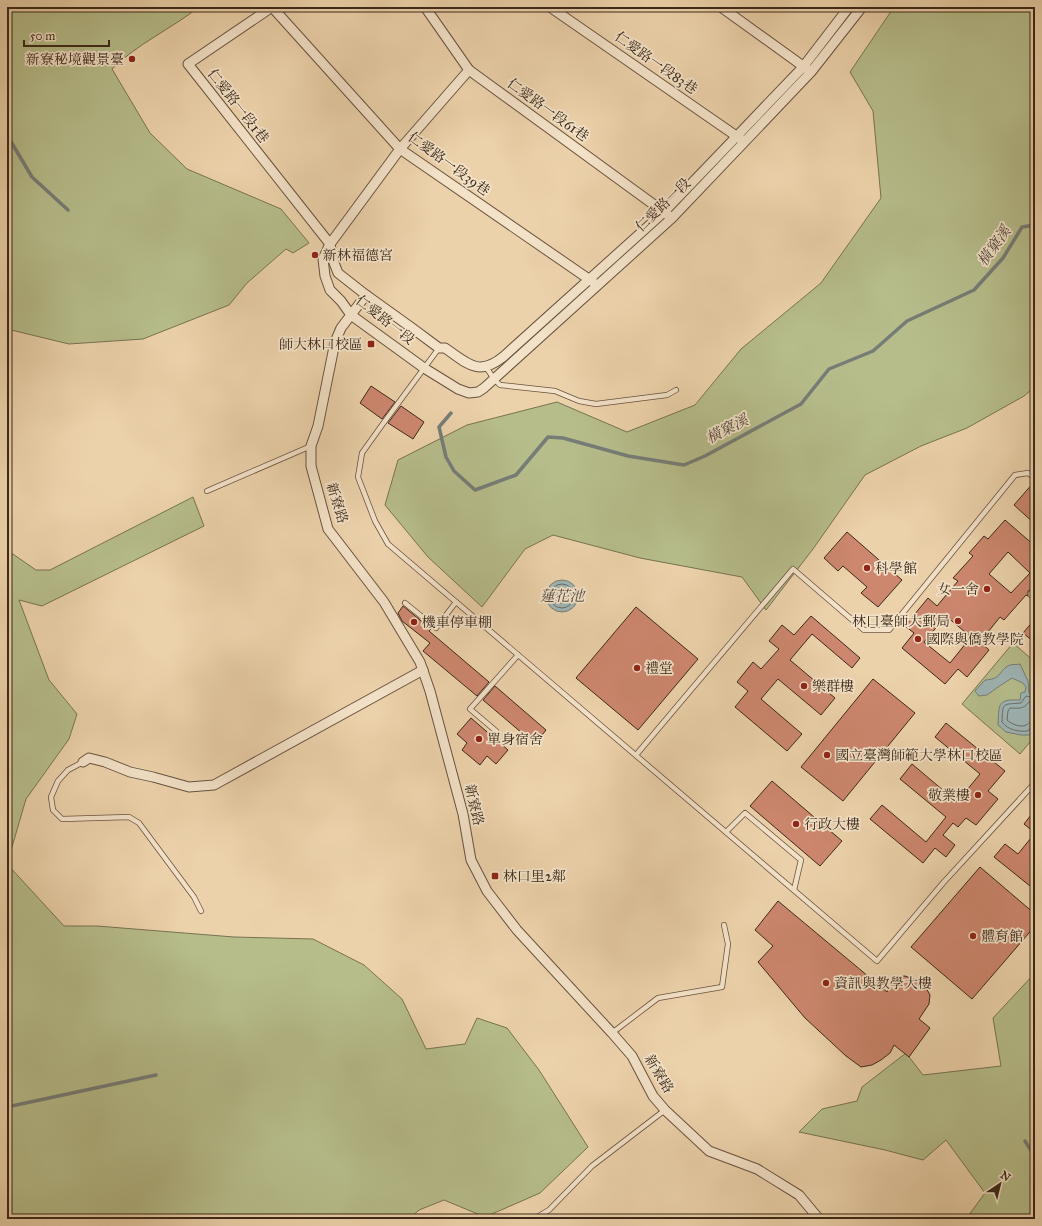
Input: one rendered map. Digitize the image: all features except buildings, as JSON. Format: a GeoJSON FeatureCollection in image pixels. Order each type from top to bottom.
{"type":"FeatureCollection","features":[{"type":"Feature","properties":{"kind":"street","name":"仁愛路一段39巷"},"geometry":{"type":"LineString","coordinates":[[272,7],[400,149],[597,285]]}},
{"type":"Feature","properties":{"kind":"street","name":"仁愛路一段1巷"},"geometry":{"type":"LineString","coordinates":[[272,7],[188,64],[330,244]]}},
{"type":"Feature","properties":{"kind":"street","name":"仁愛路一段61巷"},"geometry":{"type":"LineString","coordinates":[[425,7],[469,70],[672,218]]}},
{"type":"Feature","properties":{"kind":"street","name":"仁愛路一段83巷"},"geometry":{"type":"LineString","coordinates":[[550,7],[741,139]]}},
{"type":"Feature","properties":{"kind":"street"},"geometry":{"type":"LineString","coordinates":[[721,7],[811,72]]}},
{"type":"Feature","properties":{"kind":"street","name":"仁愛路一段"},"geometry":{"type":"LineString","coordinates":[[330,244],[323,260],[325,276],[330,290],[341,301],[351,315],[424,368],[458,389],[469,392],[478,392],[672,218],[803,66],[849,7]]}},
{"type":"Feature","properties":{"kind":"street","name":"仁愛路一段"},"geometry":{"type":"LineString","coordinates":[[330,244],[333,260],[338,273],[366,295],[439,348],[446,348],[468,364],[475,367],[486,367],[492,365],[503,357],[664,212],[811,72],[862,7]]}},
{"type":"Feature","properties":{"kind":"street"},"geometry":{"type":"LineString","coordinates":[[330,244],[400,149],[469,70]]}},
{"type":"Feature","properties":{"kind":"street","name":"新寮路"},"geometry":{"type":"LineString","coordinates":[[366,295],[341,328],[335,342],[318,426],[311,446],[311,466],[328,530],[384,602],[420,662],[430,691],[463,814],[471,860],[487,890],[517,930],[632,1056],[653,1096],[665,1110],[709,1151],[758,1169],[800,1195],[819,1219]]}},
{"type":"Feature","properties":{"kind":"street"},"geometry":{"type":"LineString","coordinates":[[83,762],[89,758],[105,762],[130,772],[189,787],[214,785],[423,670]]}},
{"type":"Feature","properties":{"kind":"lane"},"geometry":{"type":"LineString","coordinates":[[439,348],[362,453],[358,477],[375,521],[388,544],[877,961],[958,866],[1032,786],[1035,788]]}},
{"type":"Feature","properties":{"kind":"lane"},"geometry":{"type":"LineString","coordinates":[[486,367],[500,385],[556,391],[579,402],[596,404],[667,395],[676,390]]}},
{"type":"Feature","properties":{"kind":"lane"},"geometry":{"type":"LineString","coordinates":[[207,492],[311,446]]}},
{"type":"Feature","properties":{"kind":"lane"},"geometry":{"type":"LineString","coordinates":[[636,755],[793,569],[864,630],[889,630],[1015,476],[1028,473],[1035,478]]}},
{"type":"Feature","properties":{"kind":"lane"},"geometry":{"type":"LineString","coordinates":[[405,603],[436,628],[456,602]]}},
{"type":"Feature","properties":{"kind":"lane"},"geometry":{"type":"LineString","coordinates":[[496,731],[470,709],[518,655]]}},
{"type":"Feature","properties":{"kind":"lane"},"geometry":{"type":"LineString","coordinates":[[83,762],[68,770],[58,781],[51,797],[53,810],[62,819],[129,817],[139,823],[194,897],[201,911]]}},
{"type":"Feature","properties":{"kind":"lane"},"geometry":{"type":"LineString","coordinates":[[726,832],[745,813],[801,860],[794,890]]}},
{"type":"Feature","properties":{"kind":"lane"},"geometry":{"type":"LineString","coordinates":[[612,1033],[658,998],[722,987],[728,944],[724,926]]}},
{"type":"Feature","properties":{"kind":"lane"},"geometry":{"type":"LineString","coordinates":[[534,1219],[549,1210],[592,1166],[665,1110]]}},
{"type":"Feature","properties":{"kind":"green space"},"geometry":{"type":"Polygon","coordinates":[[[7,7],[199,7],[143,44],[112,69],[150,133],[187,169],[281,209],[309,243],[293,253],[286,249],[247,283],[229,305],[143,339],[69,344],[7,329],[7,7]]]}},
{"type":"Feature","properties":{"kind":"green space"},"geometry":{"type":"Polygon","coordinates":[[[894,7],[1035,7],[1035,176],[1033,185],[1035,187],[1035,387],[1024,396],[967,428],[921,446],[865,475],[813,549],[766,610],[742,577],[640,558],[553,535],[525,549],[482,607],[428,557],[385,505],[398,460],[467,425],[557,402],[627,432],[695,405],[741,349],[821,283],[881,198],[873,111],[850,72],[894,7]]]}},
{"type":"Feature","properties":{"kind":"green space"},"geometry":{"type":"Polygon","coordinates":[[[193,497],[204,526],[42,606],[19,600],[49,680],[77,714],[69,739],[26,799],[7,864],[7,550],[36,570],[50,570],[193,497]]]}},
{"type":"Feature","properties":{"kind":"green space"},"geometry":{"type":"Polygon","coordinates":[[[1013,643],[1035,662],[1035,736],[1020,754],[962,704],[1013,643]]]}},
{"type":"Feature","properties":{"kind":"green space"},"geometry":{"type":"Polygon","coordinates":[[[7,864],[64,926],[97,926],[234,937],[313,939],[364,965],[402,999],[426,1049],[465,1044],[477,1018],[507,1028],[539,1070],[588,1147],[540,1193],[485,1217],[444,1200],[419,1210],[409,1219],[7,1219],[7,864]]]}},
{"type":"Feature","properties":{"kind":"green space"},"geometry":{"type":"Polygon","coordinates":[[[1035,973],[1035,1219],[966,1219],[985,1193],[946,1140],[923,1160],[885,1150],[799,1132],[822,1109],[857,1101],[862,1087],[906,1053],[923,1075],[1001,1066],[993,1018],[1035,973]]]}},
{"type":"Feature","properties":{"kind":"water","name":"蓮花池"},"geometry":{"type":"Polygon","coordinates":[[[559,580],[565,580],[575,587],[578,596],[577,602],[571,609],[565,612],[559,612],[549,605],[546,599],[546,593],[553,583],[559,580]]]}},
{"type":"Feature","properties":{"kind":"water"},"geometry":{"type":"Polygon","coordinates":[[[1020,664],[1028,681],[1029,693],[1035,694],[1035,727],[1030,735],[1006,732],[998,725],[999,708],[1001,704],[1007,701],[1020,700],[1021,693],[1025,692],[1026,687],[1023,683],[1012,678],[987,695],[979,696],[975,691],[985,680],[995,678],[1006,667],[1020,664]]]}},
{"type":"Feature","properties":{"kind":"waterway"},"geometry":{"type":"LineString","coordinates":[[7,135],[32,177],[68,210]]}},
{"type":"Feature","properties":{"kind":"waterway","name":"橫窠溪"},"geometry":{"type":"LineString","coordinates":[[451,413],[439,427],[446,457],[454,471],[475,490],[516,475],[548,437],[563,438],[628,456],[684,465],[705,456],[801,404],[829,369],[873,351],[907,321],[974,290],[1003,258],[1022,227],[1035,225]]}},
{"type":"Feature","properties":{"kind":"waterway"},"geometry":{"type":"LineString","coordinates":[[7,1107],[156,1075]]}},
{"type":"Feature","properties":{"kind":"waterway"},"geometry":{"type":"LineString","coordinates":[[1025,1141],[1035,1157]]}},
{"type":"Feature","properties":{"kind":"place","name":"新寮秘境觀景臺"},"geometry":{"type":"Point","coordinates":[132,59]}},
{"type":"Feature","properties":{"kind":"place","name":"新林福德宮"},"geometry":{"type":"Point","coordinates":[315,255]}},
{"type":"Feature","properties":{"kind":"place","name":"師大林口校區"},"geometry":{"type":"Point","coordinates":[371,344]}},
{"type":"Feature","properties":{"kind":"place","name":"科學館"},"geometry":{"type":"Point","coordinates":[867,568]}},
{"type":"Feature","properties":{"kind":"place","name":"女一舍"},"geometry":{"type":"Point","coordinates":[987,589]}},
{"type":"Feature","properties":{"kind":"place","name":"林口臺師大郵局"},"geometry":{"type":"Point","coordinates":[958,621]}},
{"type":"Feature","properties":{"kind":"place","name":"機車停車棚"},"geometry":{"type":"Point","coordinates":[414,622]}},
{"type":"Feature","properties":{"kind":"place","name":"國際與僑教學院"},"geometry":{"type":"Point","coordinates":[918,639]}},
{"type":"Feature","properties":{"kind":"place","name":"禮堂"},"geometry":{"type":"Point","coordinates":[637,668]}},
{"type":"Feature","properties":{"kind":"place","name":"樂群樓"},"geometry":{"type":"Point","coordinates":[804,686]}},
{"type":"Feature","properties":{"kind":"place","name":"單身宿舍"},"geometry":{"type":"Point","coordinates":[479,739]}},
{"type":"Feature","properties":{"kind":"place","name":"國立臺灣師範大學林口校區"},"geometry":{"type":"Point","coordinates":[827,755]}},
{"type":"Feature","properties":{"kind":"place","name":"敬業樓"},"geometry":{"type":"Point","coordinates":[978,795]}},
{"type":"Feature","properties":{"kind":"place","name":"行政大樓"},"geometry":{"type":"Point","coordinates":[796,824]}},
{"type":"Feature","properties":{"kind":"place","name":"林口里2鄰"},"geometry":{"type":"Point","coordinates":[495,876]}},
{"type":"Feature","properties":{"kind":"place","name":"體育館"},"geometry":{"type":"Point","coordinates":[973,936]}},
{"type":"Feature","properties":{"kind":"place","name":"資訊與教學大樓"},"geometry":{"type":"Point","coordinates":[826,983]}}]}
